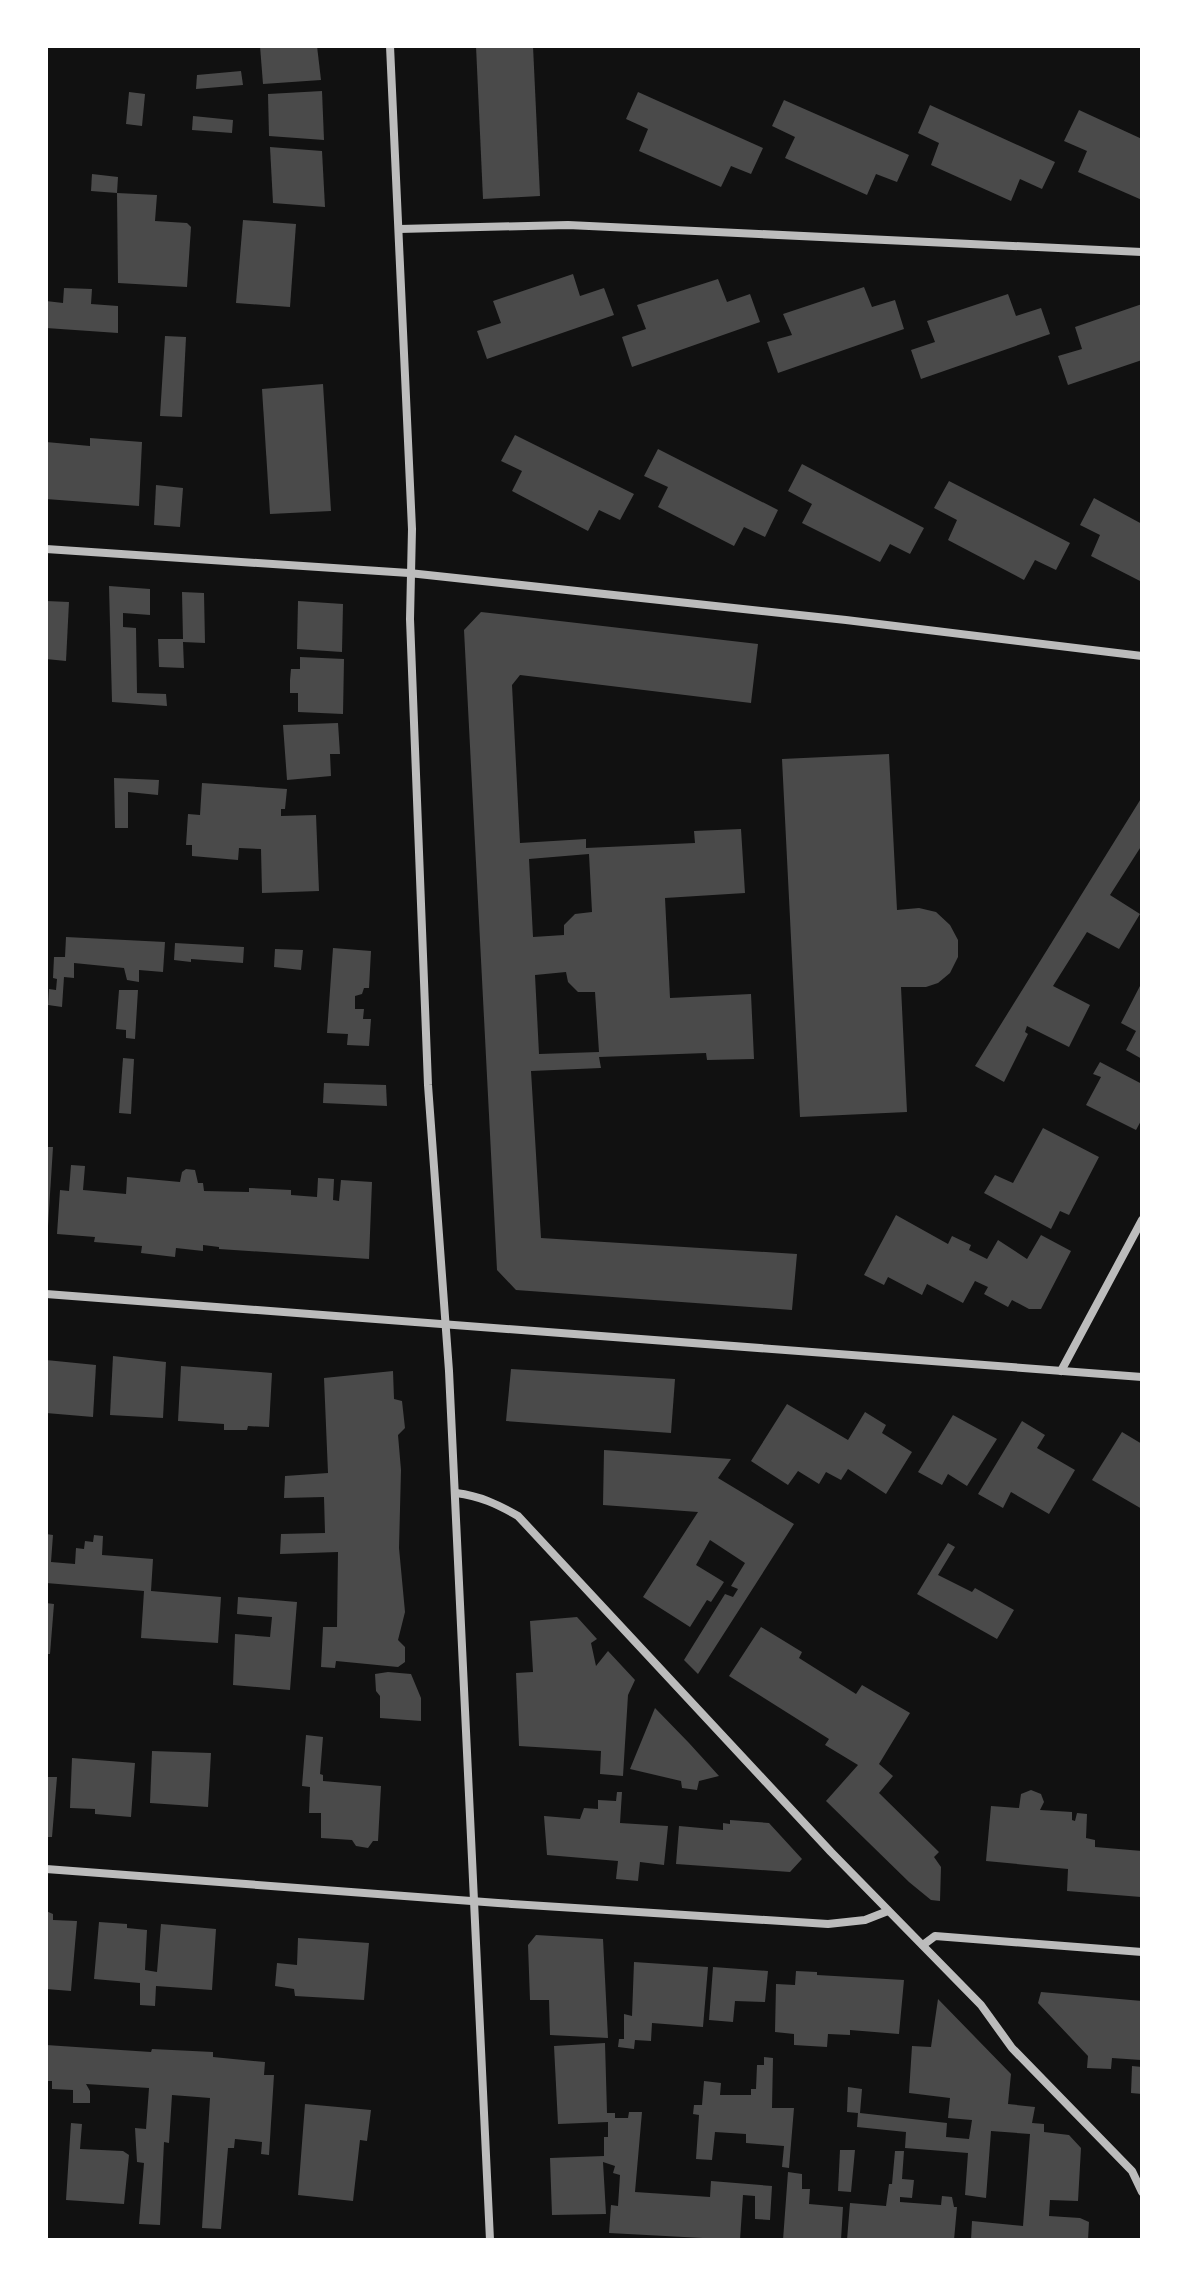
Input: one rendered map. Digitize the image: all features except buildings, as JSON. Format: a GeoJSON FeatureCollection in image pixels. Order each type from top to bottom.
{"type":"FeatureCollection","features":[{"type":"Feature","properties":{"kind":"street"},"geometry":{"type":"LineString","coordinates":[[390,46],[412,529],[409,573],[428,1085],[456,1493],[490,2240]]}},
{"type":"Feature","properties":{"kind":"street"},"geometry":{"type":"LineString","coordinates":[[399,229],[568,225],[1142,252]]}},
{"type":"Feature","properties":{"kind":"street"},"geometry":{"type":"LineString","coordinates":[[46,549],[409,573],[846,620],[1142,656]]}},
{"type":"Feature","properties":{"kind":"street"},"geometry":{"type":"LineString","coordinates":[[1061,1371],[1142,1220]]}},
{"type":"Feature","properties":{"kind":"street"},"geometry":{"type":"LineString","coordinates":[[46,1294],[1142,1377]]}},
{"type":"Feature","properties":{"kind":"street"},"geometry":{"type":"LineString","coordinates":[[456,1493],[495,1502],[518,1516],[888,1911],[981,2005],[1012,2048],[1132,2171],[1142,2192]]}},
{"type":"Feature","properties":{"kind":"street"},"geometry":{"type":"LineString","coordinates":[[46,1869],[828,1924],[865,1920],[888,1911]]}},
{"type":"Feature","properties":{"kind":"street"},"geometry":{"type":"LineString","coordinates":[[923,1945],[935,1936],[1142,1952]]}}]}
